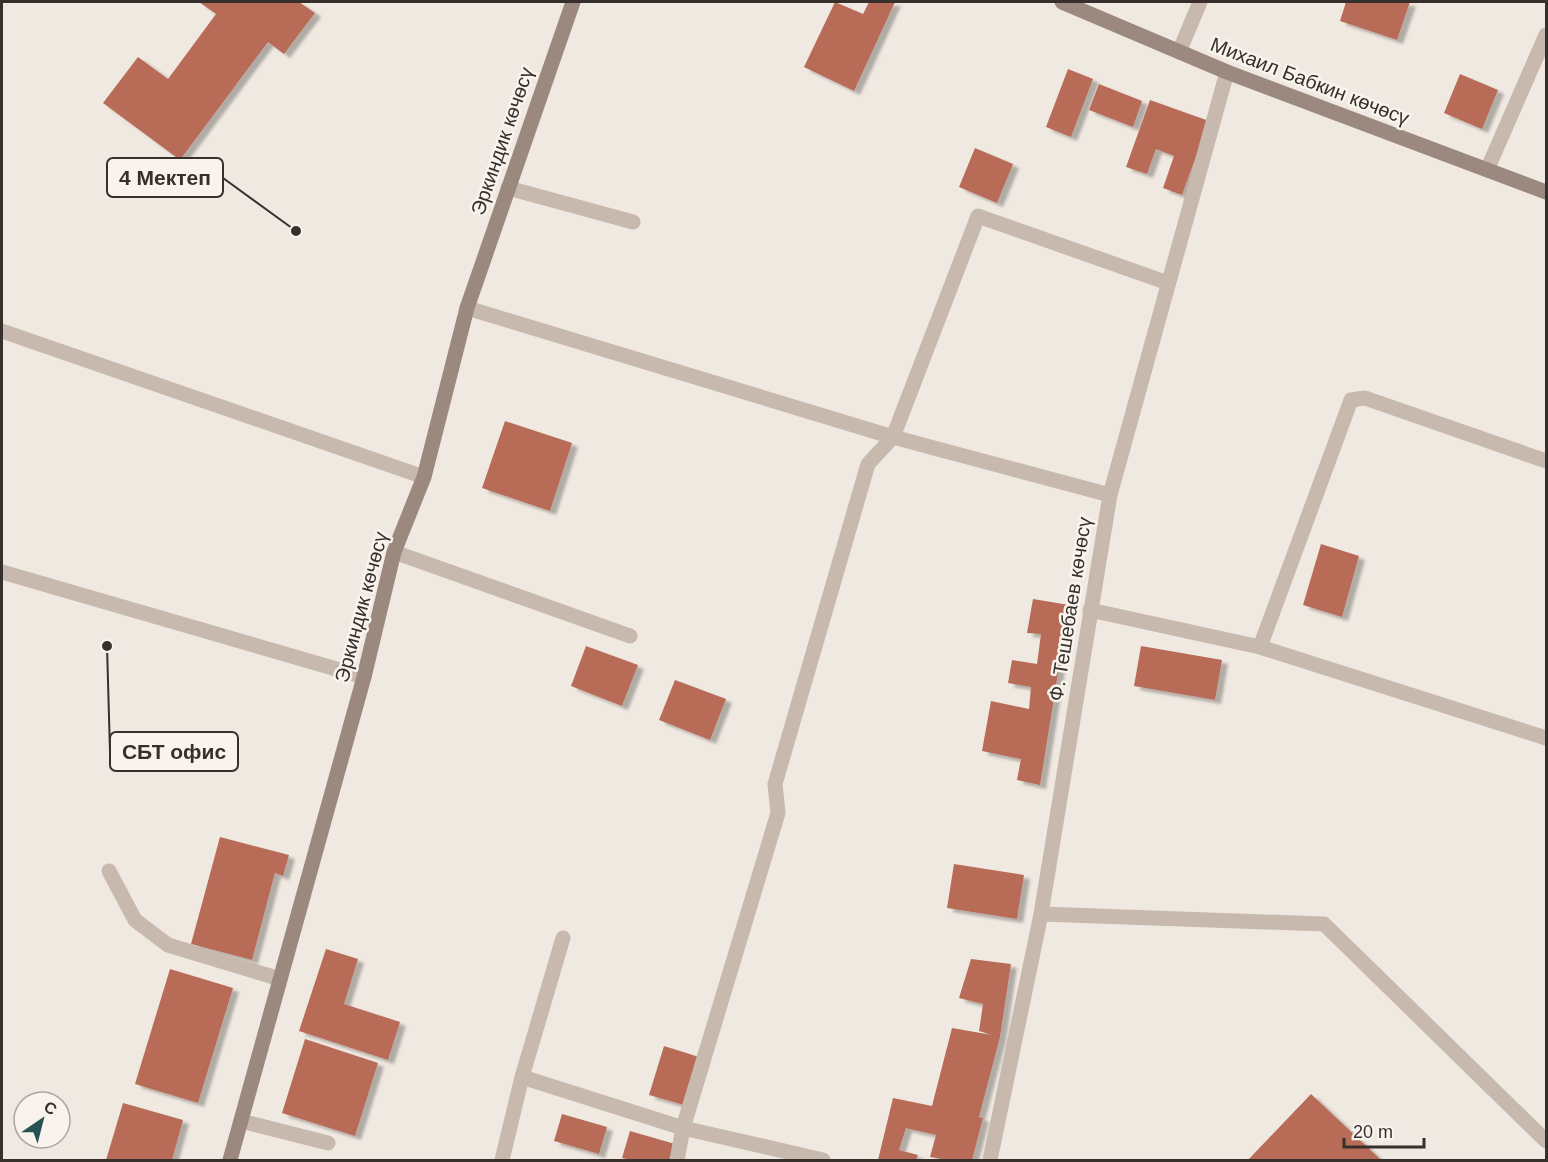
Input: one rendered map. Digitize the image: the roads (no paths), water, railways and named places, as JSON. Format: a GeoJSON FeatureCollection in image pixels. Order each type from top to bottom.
{"type":"FeatureCollection","features":[{"type":"Feature","properties":{"kind":"main road","name":"Эркиндик көчөсү"},"geometry":{"type":"LineString","coordinates":[[230,1161],[364,677],[394,552],[424,477],[467,308],[573,2]]}},
{"type":"Feature","properties":{"kind":"main road","name":"Михаил Бабкин көчөсү"},"geometry":{"type":"LineString","coordinates":[[1062,2],[1227,72],[1546,192]]}},
{"type":"Feature","properties":{"kind":"street"},"geometry":{"type":"LineString","coordinates":[[1179,52],[1200,2]]}},
{"type":"Feature","properties":{"kind":"street"},"geometry":{"type":"LineString","coordinates":[[1486,170],[1546,35]]}},
{"type":"Feature","properties":{"kind":"street","name":"Ф. Тешебаев көчөсү"},"geometry":{"type":"LineString","coordinates":[[990,1161],[1041,914],[1110,495],[1227,72]]}},
{"type":"Feature","properties":{"kind":"street"},"geometry":{"type":"LineString","coordinates":[[508,188],[633,222]]}},
{"type":"Feature","properties":{"kind":"street"},"geometry":{"type":"LineString","coordinates":[[677,1161],[683,1128],[778,813],[775,784],[868,464],[893,437],[978,216],[1168,283]]}},
{"type":"Feature","properties":{"kind":"street"},"geometry":{"type":"LineString","coordinates":[[467,308],[893,437],[1110,495]]}},
{"type":"Feature","properties":{"kind":"street"},"geometry":{"type":"LineString","coordinates":[[2,331],[424,477]]}},
{"type":"Feature","properties":{"kind":"street"},"geometry":{"type":"LineString","coordinates":[[1260,647],[1351,400],[1365,398],[1546,461]]}},
{"type":"Feature","properties":{"kind":"street"},"geometry":{"type":"LineString","coordinates":[[394,552],[630,636]]}},
{"type":"Feature","properties":{"kind":"street"},"geometry":{"type":"LineString","coordinates":[[2,572],[364,677]]}},
{"type":"Feature","properties":{"kind":"street"},"geometry":{"type":"LineString","coordinates":[[1090,609],[1260,647],[1546,738]]}},
{"type":"Feature","properties":{"kind":"street"},"geometry":{"type":"LineString","coordinates":[[109,871],[135,920],[168,945],[280,979]]}},
{"type":"Feature","properties":{"kind":"street"},"geometry":{"type":"LineString","coordinates":[[1041,914],[1324,924],[1546,1141]]}},
{"type":"Feature","properties":{"kind":"street"},"geometry":{"type":"LineString","coordinates":[[502,1161],[522,1077],[564,938]]}},
{"type":"Feature","properties":{"kind":"street"},"geometry":{"type":"LineString","coordinates":[[522,1077],[683,1128],[823,1161]]}},
{"type":"Feature","properties":{"kind":"street"},"geometry":{"type":"LineString","coordinates":[[241,1121],[328,1143]]}},
{"type":"Feature","properties":{"kind":"place","name":"4 Мектеп"},"geometry":{"type":"Point","coordinates":[296,231]}},
{"type":"Feature","properties":{"kind":"place","name":"СБТ офис"},"geometry":{"type":"Point","coordinates":[107,646]}}]}
